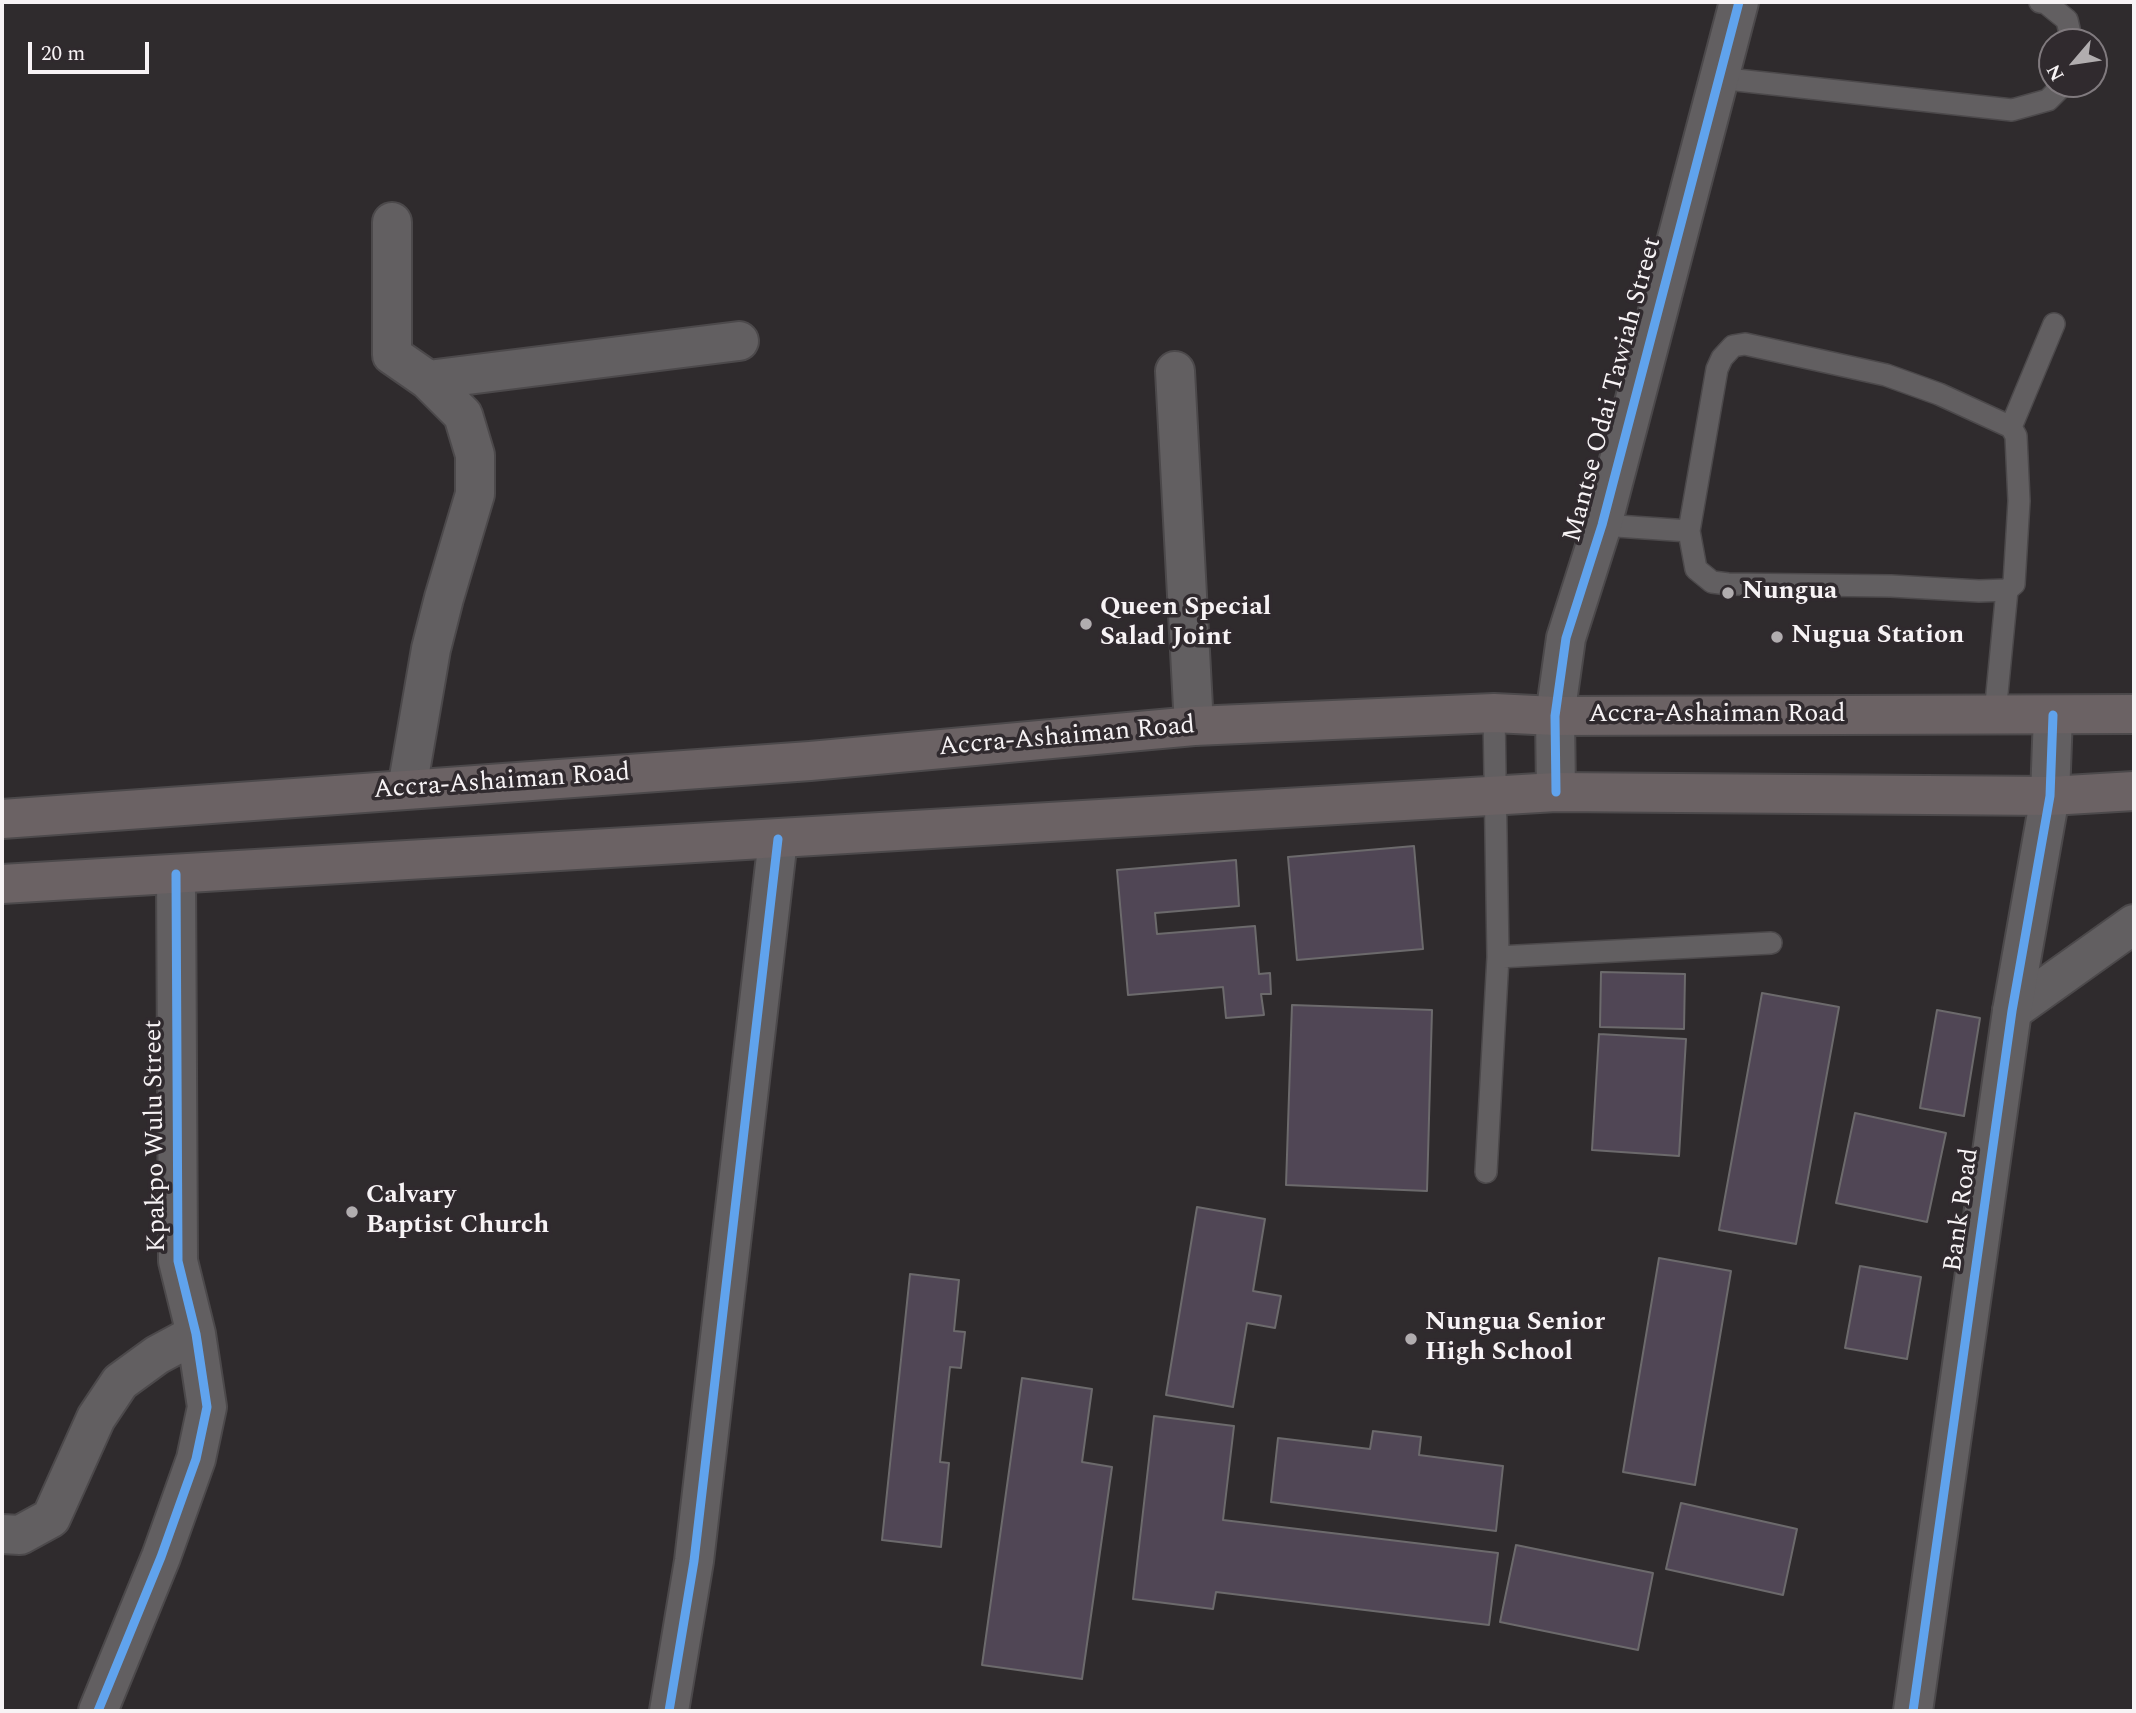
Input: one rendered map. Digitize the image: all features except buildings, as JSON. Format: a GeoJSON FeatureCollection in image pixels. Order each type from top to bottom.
{"type":"FeatureCollection","features":[{"type":"Feature","properties":{"kind":"main road","name":"Accra-Ashaiman Road"},"geometry":{"type":"LineString","coordinates":[[2,819],[810,761],[1194,726],[1494,713],[1555,716],[2134,714]]}},
{"type":"Feature","properties":{"kind":"main road"},"geometry":{"type":"LineString","coordinates":[[2,884],[1556,792],[2050,796],[2134,791]]}},
{"type":"Feature","properties":{"kind":"street","name":"Mantse Odai Tawiah Street"},"geometry":{"type":"LineString","coordinates":[[1556,792],[1555,716],[1566,638],[1602,525],[1739,2]]}},
{"type":"Feature","properties":{"kind":"street"},"geometry":{"type":"LineString","coordinates":[[392,222],[392,355],[428,380],[463,415],[475,455],[475,494],[431,649],[407,789]]}},
{"type":"Feature","properties":{"kind":"street"},"geometry":{"type":"LineString","coordinates":[[428,380],[739,341]]}},
{"type":"Feature","properties":{"kind":"street"},"geometry":{"type":"LineString","coordinates":[[1175,371],[1194,726]]}},
{"type":"Feature","properties":{"kind":"street","name":"Bank Road"},"geometry":{"type":"LineString","coordinates":[[1913,1711],[2012,1011],[2050,796],[2053,715]]}},
{"type":"Feature","properties":{"kind":"street"},"geometry":{"type":"LineString","coordinates":[[669,1711],[696,1547],[778,839]]}},
{"type":"Feature","properties":{"kind":"street","name":"Kpakpo Wulu Street"},"geometry":{"type":"LineString","coordinates":[[98,1711],[162,1557],[197,1458],[207,1407],[197,1334],[178,1261],[176,874]]}},
{"type":"Feature","properties":{"kind":"street"},"geometry":{"type":"LineString","coordinates":[[2012,1011],[2134,924]]}},
{"type":"Feature","properties":{"kind":"street"},"geometry":{"type":"LineString","coordinates":[[2,1534],[20,1535],[51,1518],[96,1418],[120,1382],[157,1355],[197,1334]]}},
{"type":"Feature","properties":{"kind":"lane"},"geometry":{"type":"LineString","coordinates":[[2040,2],[2067,20],[2069,28]]}},
{"type":"Feature","properties":{"kind":"lane"},"geometry":{"type":"LineString","coordinates":[[1718,78],[2012,110],[2050,98]]}},
{"type":"Feature","properties":{"kind":"lane"},"geometry":{"type":"LineString","coordinates":[[2011,427],[2054,324]]}},
{"type":"Feature","properties":{"kind":"lane"},"geometry":{"type":"LineString","coordinates":[[1995,715],[2007,590],[2014,583],[2019,501],[2016,436],[2011,427],[1977,410],[1886,375],[1745,344],[1733,346],[1722,358],[1717,369],[1689,531],[1696,569],[1712,582],[1728,584],[2007,590]]}},
{"type":"Feature","properties":{"kind":"lane"},"geometry":{"type":"LineString","coordinates":[[1602,525],[1689,531]]}},
{"type":"Feature","properties":{"kind":"lane"},"geometry":{"type":"LineString","coordinates":[[1486,1172],[1498,957],[1494,713]]}},
{"type":"Feature","properties":{"kind":"lane"},"geometry":{"type":"LineString","coordinates":[[1498,957],[1771,943]]}},
{"type":"Feature","properties":{"kind":"cycle path"},"geometry":{"type":"LineString","coordinates":[[1556,792],[1555,716],[1566,638],[1602,525],[1739,2]]}},
{"type":"Feature","properties":{"kind":"cycle path"},"geometry":{"type":"LineString","coordinates":[[1913,1711],[2012,1011],[2050,796],[2053,715]]}},
{"type":"Feature","properties":{"kind":"cycle path"},"geometry":{"type":"LineString","coordinates":[[669,1711],[694,1561],[778,839]]}},
{"type":"Feature","properties":{"kind":"cycle path"},"geometry":{"type":"LineString","coordinates":[[98,1711],[161,1557],[196,1459],[207,1407],[196,1334],[178,1261],[176,874]]}},
{"type":"Feature","properties":{"kind":"place","name":"Nungua"},"geometry":{"type":"Point","coordinates":[1728,593]}},
{"type":"Feature","properties":{"kind":"place","name":"Queen Special Salad Joint"},"geometry":{"type":"Point","coordinates":[1086,624]}},
{"type":"Feature","properties":{"kind":"place","name":"Nugua Station"},"geometry":{"type":"Point","coordinates":[1777,637]}},
{"type":"Feature","properties":{"kind":"place","name":"Calvary Baptist Church"},"geometry":{"type":"Point","coordinates":[352,1212]}},
{"type":"Feature","properties":{"kind":"place","name":"Nungua Senior High School"},"geometry":{"type":"Point","coordinates":[1411,1339]}}]}
